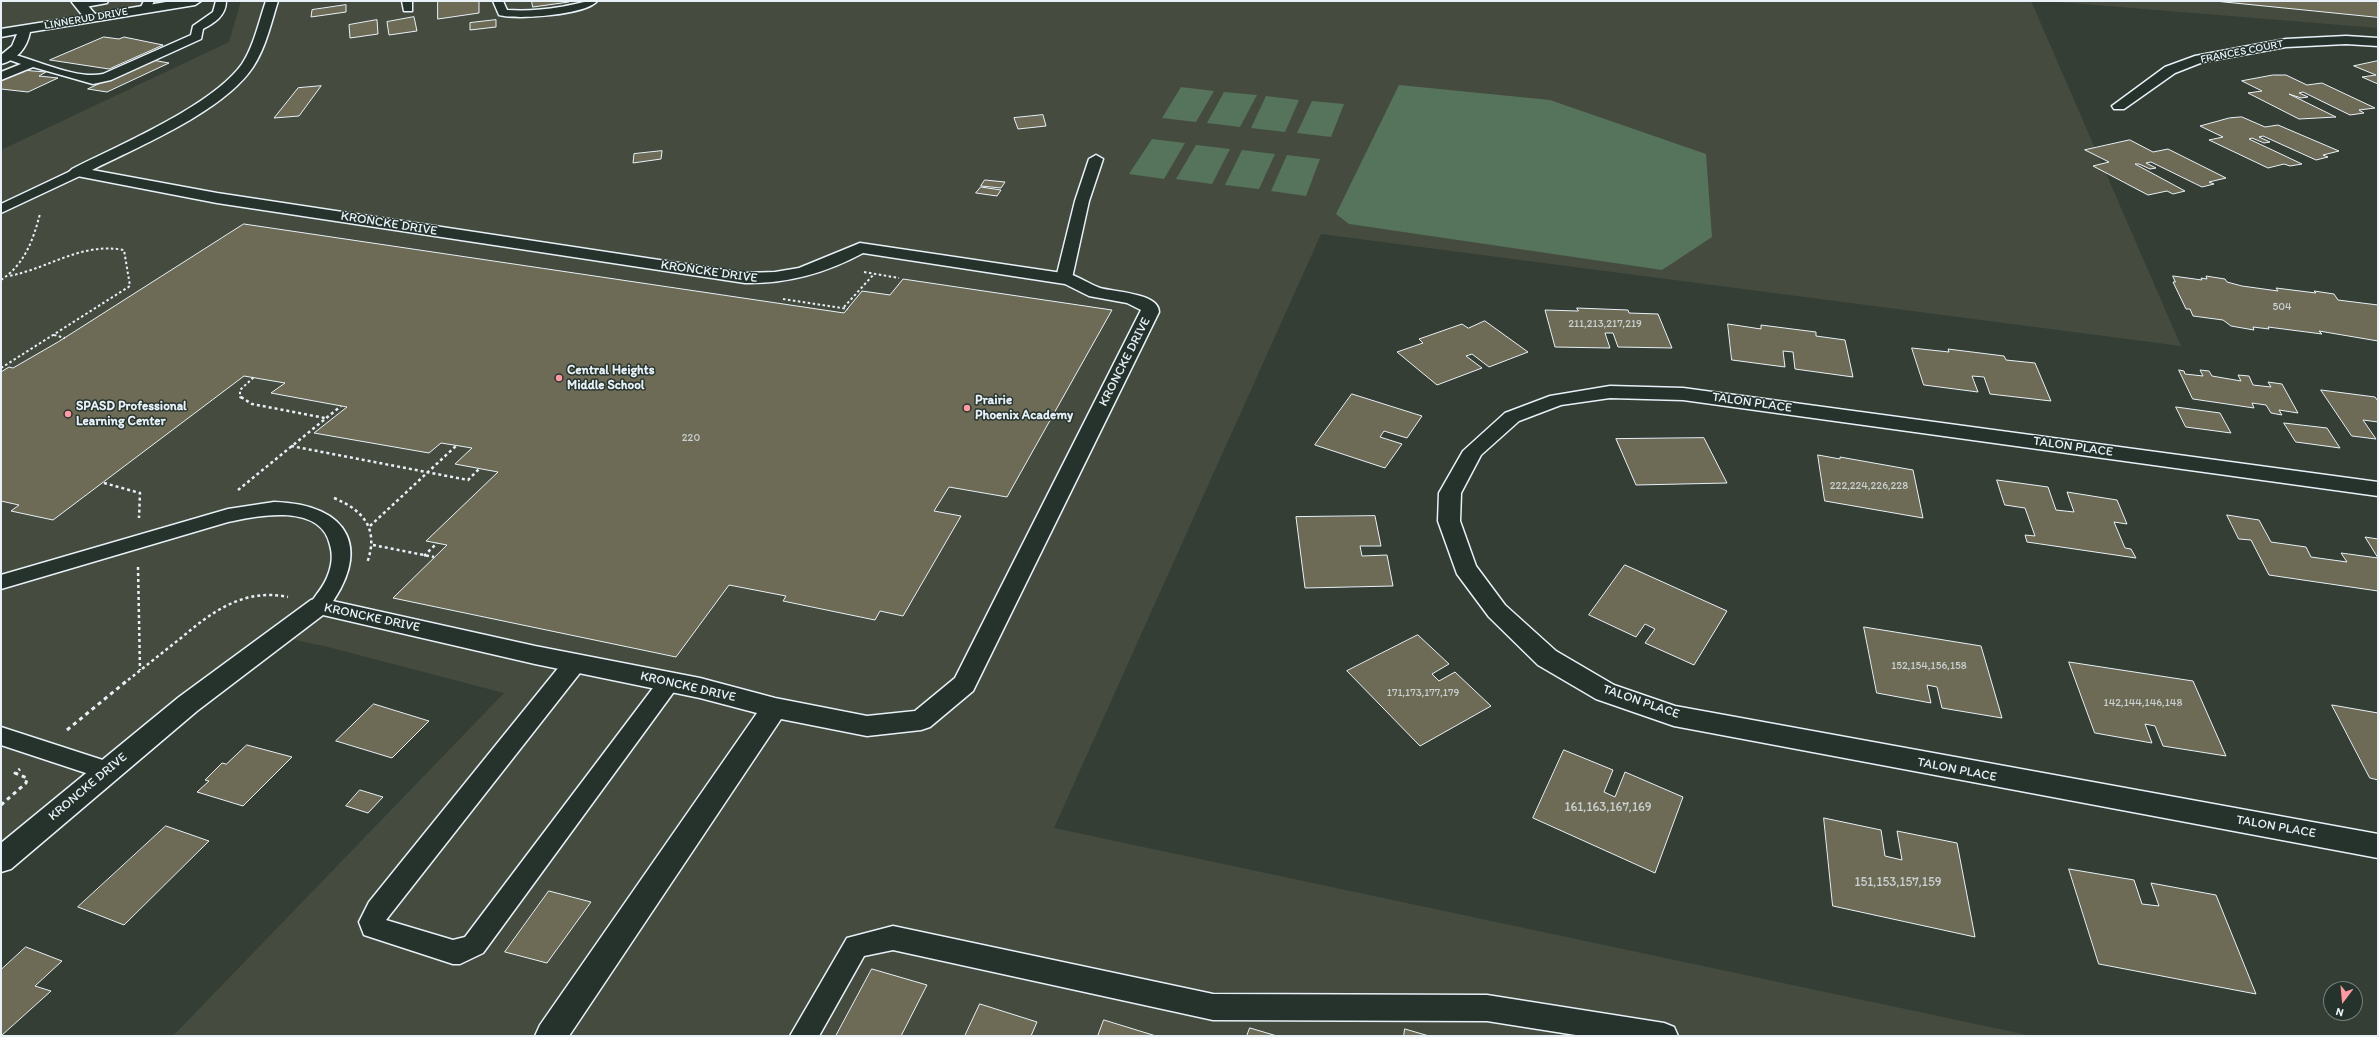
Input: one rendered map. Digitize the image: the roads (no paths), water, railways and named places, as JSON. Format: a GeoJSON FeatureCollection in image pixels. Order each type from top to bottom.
{"type":"FeatureCollection","features":[{"type":"Feature","properties":{"kind":"street","name":"LINNERUD DRIVE"},"geometry":{"type":"LineString","coordinates":[[1,33],[92,18],[147,5],[195,1]]}},
{"type":"Feature","properties":{"kind":"street"},"geometry":{"type":"LineString","coordinates":[[76,172],[178,118],[209,100],[234,81],[254,54],[272,1]]}},
{"type":"Feature","properties":{"kind":"street"},"geometry":{"type":"LineString","coordinates":[[79,3],[92,18]]}},
{"type":"Feature","properties":{"kind":"street"},"geometry":{"type":"LineString","coordinates":[[5,58],[21,45],[24,30]]}},
{"type":"Feature","properties":{"kind":"street","name":"FRANCES COURT"},"geometry":{"type":"LineString","coordinates":[[2119,106],[2170,70],[2200,59],[2286,44],[2346,40],[2378,42]]}},
{"type":"Feature","properties":{"kind":"street","name":"KRONCKE DRIVE"},"geometry":{"type":"LineString","coordinates":[[1,860],[188,704],[319,606],[575,663],[670,682],[775,708],[867,726],[921,720],[964,684],[1150,312],[1150,307],[1139,301],[1095,292],[1074,280],[860,248],[837,260],[792,275],[776,278],[745,278],[217,198],[76,172]]}},
{"type":"Feature","properties":{"kind":"street","name":"TALON PLACE"},"geometry":{"type":"LineString","coordinates":[[2378,489],[1683,394],[1610,392],[1556,400],[1512,417],[1473,451],[1450,493],[1449,521],[1465,568],[1497,611],[1547,658],[1605,692],[1674,716],[2378,846]]}},
{"type":"Feature","properties":{"kind":"street"},"geometry":{"type":"LineString","coordinates":[[551,1036],[775,708]]}},
{"type":"Feature","properties":{"kind":"lane"},"geometry":{"type":"LineString","coordinates":[[79,3],[103,1]]}},
{"type":"Feature","properties":{"kind":"lane"},"geometry":{"type":"LineString","coordinates":[[5,58],[34,63],[76,77],[93,80],[107,77],[196,37],[197,28],[214,18],[222,5],[221,1]]}},
{"type":"Feature","properties":{"kind":"lane"},"geometry":{"type":"LineString","coordinates":[[498,1],[503,13],[522,14],[578,8],[592,1]]}},
{"type":"Feature","properties":{"kind":"lane"},"geometry":{"type":"LineString","coordinates":[[1,76],[34,63]]}},
{"type":"Feature","properties":{"kind":"lane"},"geometry":{"type":"LineString","coordinates":[[1064,278],[1082,201],[1096,159]]}},
{"type":"Feature","properties":{"kind":"lane"},"geometry":{"type":"LineString","coordinates":[[1,209],[76,172]]}},
{"type":"Feature","properties":{"kind":"lane"},"geometry":{"type":"LineString","coordinates":[[1,582],[212,520],[264,509],[285,508],[303,511],[319,517],[332,526],[338,536],[342,552],[340,571],[329,594],[319,606]]}},
{"type":"Feature","properties":{"kind":"lane"},"geometry":{"type":"LineString","coordinates":[[575,663],[378,910],[372,922],[373,927],[453,952],[460,952],[474,945],[670,682]]}},
{"type":"Feature","properties":{"kind":"lane"},"geometry":{"type":"LineString","coordinates":[[3,740],[43,750],[107,771]]}},
{"type":"Feature","properties":{"kind":"lane"},"geometry":{"type":"LineString","coordinates":[[804,1036],[856,946],[893,938],[1213,1007],[1487,1008],[1664,1036]]}},
{"type":"Feature","properties":{"kind":"place","name":"Central Heights Middle School"},"geometry":{"type":"Point","coordinates":[559,378]}},
{"type":"Feature","properties":{"kind":"place","name":"Prairie Phoenix Academy"},"geometry":{"type":"Point","coordinates":[967,408]}},
{"type":"Feature","properties":{"kind":"place","name":"SPASD Professional Learning Center"},"geometry":{"type":"Point","coordinates":[68,414]}}]}
